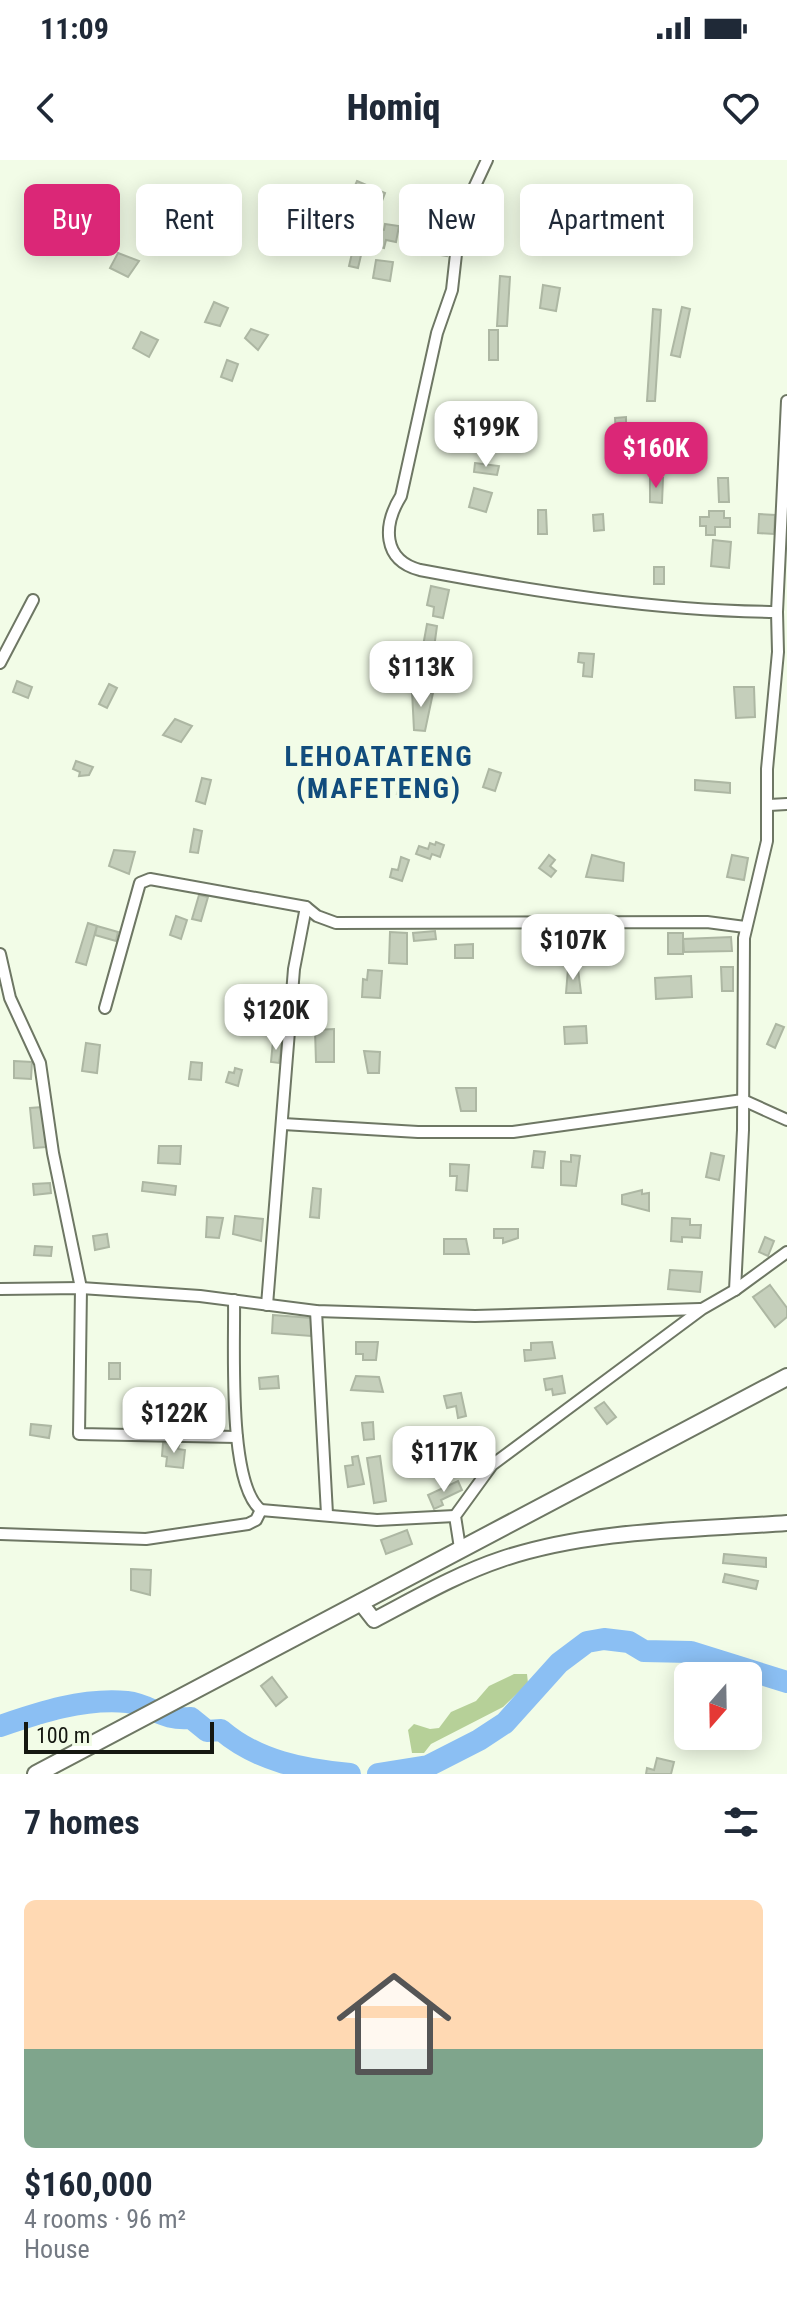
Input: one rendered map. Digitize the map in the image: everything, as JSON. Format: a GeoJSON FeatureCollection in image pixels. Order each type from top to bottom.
{"type":"FeatureCollection","features":[{"type":"Feature","properties":{"kind":"main road"},"geometry":{"type":"LineString","coordinates":[[36,1774],[787,1377]]}},
{"type":"Feature","properties":{"kind":"street"},"geometry":{"type":"LineString","coordinates":[[487,160],[460,218],[452,290],[437,333],[401,496],[392,511],[390,538],[395,558],[404,565],[420,570],[524,590],[620,601],[777,612]]}},
{"type":"Feature","properties":{"kind":"street"},"geometry":{"type":"LineString","coordinates":[[735,1290],[743,1100],[745,927],[767,841],[767,769],[778,652],[777,612],[787,401]]}},
{"type":"Feature","properties":{"kind":"street"},"geometry":{"type":"LineString","coordinates":[[0,663],[33,600]]}},
{"type":"Feature","properties":{"kind":"street"},"geometry":{"type":"LineString","coordinates":[[769,805],[787,804]]}},
{"type":"Feature","properties":{"kind":"street"},"geometry":{"type":"LineString","coordinates":[[105,1008],[140,883],[160,879],[306,907],[317,916],[336,923],[370,926],[482,921],[707,922],[745,927]]}},
{"type":"Feature","properties":{"kind":"street"},"geometry":{"type":"LineString","coordinates":[[267,1305],[294,969],[306,907]]}},
{"type":"Feature","properties":{"kind":"street"},"geometry":{"type":"LineString","coordinates":[[0,954],[10,998],[40,1063],[53,1153],[81,1288],[79,1434],[237,1437]]}},
{"type":"Feature","properties":{"kind":"street"},"geometry":{"type":"LineString","coordinates":[[283,1124],[418,1132],[513,1132],[743,1100],[787,1120]]}},
{"type":"Feature","properties":{"kind":"street"},"geometry":{"type":"LineString","coordinates":[[460,1548],[455,1516],[492,1465],[702,1309],[735,1290],[787,1252]]}},
{"type":"Feature","properties":{"kind":"street"},"geometry":{"type":"LineString","coordinates":[[0,1289],[81,1288],[234,1300],[316,1311],[570,1316],[702,1309]]}},
{"type":"Feature","properties":{"kind":"street"},"geometry":{"type":"LineString","coordinates":[[234,1300],[237,1437],[247,1494],[261,1510],[377,1520],[455,1516]]}},
{"type":"Feature","properties":{"kind":"street"},"geometry":{"type":"LineString","coordinates":[[316,1311],[327,1514]]}},
{"type":"Feature","properties":{"kind":"street"},"geometry":{"type":"LineString","coordinates":[[0,1534],[160,1538],[248,1524],[261,1510]]}},
{"type":"Feature","properties":{"kind":"street"},"geometry":{"type":"LineString","coordinates":[[360,1602],[374,1620],[453,1579],[503,1559],[584,1541],[787,1523]]}},
{"type":"Feature","properties":{"kind":"green space"},"geometry":{"type":"Polygon","coordinates":[[[514,1674],[527,1674],[528,1683],[503,1707],[431,1744],[424,1753],[412,1753],[408,1730],[414,1724],[430,1729],[439,1728],[451,1712],[476,1701],[489,1686],[514,1674]]]}},
{"type":"Feature","properties":{"kind":"building"},"geometry":{"type":"Polygon","coordinates":[[[385,224],[399,226],[396,242],[386,240],[384,248],[383,230],[385,224]]]}},
{"type":"Feature","properties":{"kind":"building"},"geometry":{"type":"Polygon","coordinates":[[[120,254],[139,261],[128,277],[110,268],[120,254]]]}},
{"type":"Feature","properties":{"kind":"building"},"geometry":{"type":"Polygon","coordinates":[[[351,256],[361,256],[358,268],[349,266],[351,256]]]}},
{"type":"Feature","properties":{"kind":"building"},"geometry":{"type":"Polygon","coordinates":[[[376,260],[393,262],[390,281],[373,278],[376,260]]]}},
{"type":"Feature","properties":{"kind":"building"},"geometry":{"type":"Polygon","coordinates":[[[500,276],[510,277],[507,326],[497,326],[500,276]]]}},
{"type":"Feature","properties":{"kind":"building"},"geometry":{"type":"Polygon","coordinates":[[[543,285],[560,288],[556,311],[540,308],[543,285]]]}},
{"type":"Feature","properties":{"kind":"building"},"geometry":{"type":"Polygon","coordinates":[[[214,302],[228,308],[220,326],[205,322],[214,302]]]}},
{"type":"Feature","properties":{"kind":"building"},"geometry":{"type":"Polygon","coordinates":[[[682,307],[690,309],[680,357],[671,355],[682,307]]]}},
{"type":"Feature","properties":{"kind":"building"},"geometry":{"type":"Polygon","coordinates":[[[653,309],[661,310],[655,401],[647,401],[653,309]]]}},
{"type":"Feature","properties":{"kind":"building"},"geometry":{"type":"Polygon","coordinates":[[[251,329],[268,335],[258,350],[245,338],[251,329]]]}},
{"type":"Feature","properties":{"kind":"building"},"geometry":{"type":"Polygon","coordinates":[[[489,330],[498,330],[498,360],[489,360],[489,330]]]}},
{"type":"Feature","properties":{"kind":"building"},"geometry":{"type":"Polygon","coordinates":[[[141,332],[158,340],[149,357],[133,348],[141,332]]]}},
{"type":"Feature","properties":{"kind":"building"},"geometry":{"type":"Polygon","coordinates":[[[227,360],[238,364],[232,381],[221,377],[227,360]]]}},
{"type":"Feature","properties":{"kind":"building"},"geometry":{"type":"Polygon","coordinates":[[[626,417],[626,434],[616,434],[615,418],[626,417]]]}},
{"type":"Feature","properties":{"kind":"building"},"geometry":{"type":"Polygon","coordinates":[[[493,418],[501,419],[498,440],[483,438],[485,422],[492,423],[493,418]]]}},
{"type":"Feature","properties":{"kind":"building"},"geometry":{"type":"Polygon","coordinates":[[[475,463],[499,466],[497,475],[474,472],[475,463]]]}},
{"type":"Feature","properties":{"kind":"building"},"geometry":{"type":"Polygon","coordinates":[[[650,477],[663,478],[662,503],[650,502],[650,477]]]}},
{"type":"Feature","properties":{"kind":"building"},"geometry":{"type":"Polygon","coordinates":[[[718,478],[728,478],[729,502],[719,502],[718,478]]]}},
{"type":"Feature","properties":{"kind":"building"},"geometry":{"type":"Polygon","coordinates":[[[474,488],[492,493],[486,512],[469,507],[474,488]]]}},
{"type":"Feature","properties":{"kind":"building"},"geometry":{"type":"Polygon","coordinates":[[[538,510],[546,510],[547,534],[538,534],[538,510]]]}},
{"type":"Feature","properties":{"kind":"building"},"geometry":{"type":"Polygon","coordinates":[[[709,511],[724,511],[724,518],[730,518],[730,527],[715,527],[715,535],[706,535],[706,526],[700,526],[700,517],[709,517],[709,511]]]}},
{"type":"Feature","properties":{"kind":"building"},"geometry":{"type":"Polygon","coordinates":[[[603,514],[604,530],[594,531],[593,515],[603,514]]]}},
{"type":"Feature","properties":{"kind":"building"},"geometry":{"type":"Polygon","coordinates":[[[759,514],[775,515],[774,534],[758,533],[759,514]]]}},
{"type":"Feature","properties":{"kind":"building"},"geometry":{"type":"Polygon","coordinates":[[[713,540],[731,542],[729,568],[711,566],[713,540]]]}},
{"type":"Feature","properties":{"kind":"building"},"geometry":{"type":"Polygon","coordinates":[[[654,567],[664,567],[664,584],[654,584],[654,567]]]}},
{"type":"Feature","properties":{"kind":"building"},"geometry":{"type":"Polygon","coordinates":[[[431,586],[449,590],[443,618],[433,616],[434,607],[427,605],[431,586]]]}},
{"type":"Feature","properties":{"kind":"building"},"geometry":{"type":"Polygon","coordinates":[[[427,624],[437,626],[434,648],[423,646],[427,624]]]}},
{"type":"Feature","properties":{"kind":"building"},"geometry":{"type":"Polygon","coordinates":[[[579,653],[594,654],[592,677],[583,676],[584,663],[578,662],[579,653]]]}},
{"type":"Feature","properties":{"kind":"building"},"geometry":{"type":"Polygon","coordinates":[[[17,681],[32,687],[28,698],[13,692],[17,681]]]}},
{"type":"Feature","properties":{"kind":"building"},"geometry":{"type":"Polygon","coordinates":[[[109,684],[117,688],[107,708],[99,704],[109,684]]]}},
{"type":"Feature","properties":{"kind":"building"},"geometry":{"type":"Polygon","coordinates":[[[734,687],[754,687],[755,717],[736,718],[734,687]]]}},
{"type":"Feature","properties":{"kind":"building"},"geometry":{"type":"Polygon","coordinates":[[[412,691],[433,693],[425,731],[414,730],[412,691]]]}},
{"type":"Feature","properties":{"kind":"building"},"geometry":{"type":"Polygon","coordinates":[[[175,719],[192,726],[181,742],[163,735],[175,719]]]}},
{"type":"Feature","properties":{"kind":"building"},"geometry":{"type":"Polygon","coordinates":[[[76,761],[93,767],[89,775],[79,776],[80,772],[73,769],[76,761]]]}},
{"type":"Feature","properties":{"kind":"building"},"geometry":{"type":"Polygon","coordinates":[[[489,769],[501,773],[495,791],[483,787],[489,769]]]}},
{"type":"Feature","properties":{"kind":"building"},"geometry":{"type":"Polygon","coordinates":[[[202,778],[211,780],[205,804],[196,801],[202,778]]]}},
{"type":"Feature","properties":{"kind":"building"},"geometry":{"type":"Polygon","coordinates":[[[695,780],[730,783],[730,793],[695,790],[695,780]]]}},
{"type":"Feature","properties":{"kind":"building"},"geometry":{"type":"Polygon","coordinates":[[[400,784],[417,790],[414,799],[397,794],[400,784]]]}},
{"type":"Feature","properties":{"kind":"building"},"geometry":{"type":"Polygon","coordinates":[[[194,829],[202,831],[198,853],[190,852],[194,829]]]}},
{"type":"Feature","properties":{"kind":"building"},"geometry":{"type":"Polygon","coordinates":[[[436,842],[444,845],[440,857],[432,854],[430,859],[416,854],[419,846],[428,849],[430,843],[435,845],[436,842]]]}},
{"type":"Feature","properties":{"kind":"building"},"geometry":{"type":"Polygon","coordinates":[[[114,850],[135,852],[129,874],[109,866],[114,850]]]}},
{"type":"Feature","properties":{"kind":"building"},"geometry":{"type":"Polygon","coordinates":[[[549,855],[555,860],[550,866],[556,871],[551,877],[539,868],[549,855]]]}},
{"type":"Feature","properties":{"kind":"building"},"geometry":{"type":"Polygon","coordinates":[[[592,855],[624,863],[623,881],[586,877],[592,855]]]}},
{"type":"Feature","properties":{"kind":"building"},"geometry":{"type":"Polygon","coordinates":[[[732,855],[748,858],[744,880],[727,877],[732,855]]]}},
{"type":"Feature","properties":{"kind":"building"},"geometry":{"type":"Polygon","coordinates":[[[401,857],[409,860],[402,881],[390,877],[392,869],[398,870],[401,857]]]}},
{"type":"Feature","properties":{"kind":"building"},"geometry":{"type":"Polygon","coordinates":[[[199,895],[208,897],[201,921],[192,919],[199,895]]]}},
{"type":"Feature","properties":{"kind":"building"},"geometry":{"type":"Polygon","coordinates":[[[176,916],[187,920],[181,939],[170,935],[176,916]]]}},
{"type":"Feature","properties":{"kind":"building"},"geometry":{"type":"Polygon","coordinates":[[[88,923],[97,926],[86,965],[76,962],[88,923]]]}},
{"type":"Feature","properties":{"kind":"building"},"geometry":{"type":"Polygon","coordinates":[[[97,926],[118,932],[116,941],[95,935],[97,926]]]}},
{"type":"Feature","properties":{"kind":"building"},"geometry":{"type":"Polygon","coordinates":[[[435,931],[436,939],[414,941],[413,933],[435,931]]]}},
{"type":"Feature","properties":{"kind":"building"},"geometry":{"type":"Polygon","coordinates":[[[390,932],[407,933],[407,964],[389,963],[390,932]]]}},
{"type":"Feature","properties":{"kind":"building"},"geometry":{"type":"Polygon","coordinates":[[[668,933],[683,933],[683,954],[668,954],[668,933]]]}},
{"type":"Feature","properties":{"kind":"building"},"geometry":{"type":"Polygon","coordinates":[[[731,937],[732,951],[684,952],[683,939],[731,937]]]}},
{"type":"Feature","properties":{"kind":"building"},"geometry":{"type":"Polygon","coordinates":[[[473,944],[473,958],[455,958],[455,945],[473,944]]]}},
{"type":"Feature","properties":{"kind":"building"},"geometry":{"type":"Polygon","coordinates":[[[721,967],[733,967],[733,991],[722,991],[721,967]]]}},
{"type":"Feature","properties":{"kind":"building"},"geometry":{"type":"Polygon","coordinates":[[[568,969],[578,969],[581,993],[566,993],[568,969]]]}},
{"type":"Feature","properties":{"kind":"building"},"geometry":{"type":"Polygon","coordinates":[[[368,970],[382,971],[380,998],[362,997],[363,979],[367,980],[368,970]]]}},
{"type":"Feature","properties":{"kind":"building"},"geometry":{"type":"Polygon","coordinates":[[[691,976],[692,997],[656,999],[655,978],[691,976]]]}},
{"type":"Feature","properties":{"kind":"building"},"geometry":{"type":"Polygon","coordinates":[[[776,1024],[784,1027],[775,1048],[767,1044],[776,1024]]]}},
{"type":"Feature","properties":{"kind":"building"},"geometry":{"type":"Polygon","coordinates":[[[586,1026],[587,1043],[565,1044],[564,1027],[586,1026]]]}},
{"type":"Feature","properties":{"kind":"building"},"geometry":{"type":"Polygon","coordinates":[[[334,1029],[334,1062],[316,1062],[315,1030],[334,1029]]]}},
{"type":"Feature","properties":{"kind":"building"},"geometry":{"type":"Polygon","coordinates":[[[273,1041],[282,1043],[279,1063],[271,1062],[273,1041]]]}},
{"type":"Feature","properties":{"kind":"building"},"geometry":{"type":"Polygon","coordinates":[[[86,1043],[100,1045],[97,1073],[82,1071],[86,1043]]]}},
{"type":"Feature","properties":{"kind":"building"},"geometry":{"type":"Polygon","coordinates":[[[364,1051],[380,1052],[379,1073],[368,1073],[364,1051]]]}},
{"type":"Feature","properties":{"kind":"building"},"geometry":{"type":"Polygon","coordinates":[[[14,1061],[32,1062],[31,1079],[14,1078],[14,1061]]]}},
{"type":"Feature","properties":{"kind":"building"},"geometry":{"type":"Polygon","coordinates":[[[191,1062],[202,1063],[201,1080],[189,1079],[191,1062]]]}},
{"type":"Feature","properties":{"kind":"building"},"geometry":{"type":"Polygon","coordinates":[[[235,1068],[242,1070],[238,1086],[226,1082],[229,1072],[234,1073],[235,1068]]]}},
{"type":"Feature","properties":{"kind":"building"},"geometry":{"type":"Polygon","coordinates":[[[456,1088],[476,1088],[476,1111],[461,1111],[456,1088]]]}},
{"type":"Feature","properties":{"kind":"building"},"geometry":{"type":"Polygon","coordinates":[[[42,1107],[46,1147],[34,1148],[30,1108],[42,1107]]]}},
{"type":"Feature","properties":{"kind":"building"},"geometry":{"type":"Polygon","coordinates":[[[159,1146],[181,1146],[180,1164],[158,1163],[159,1146]]]}},
{"type":"Feature","properties":{"kind":"building"},"geometry":{"type":"Polygon","coordinates":[[[534,1151],[545,1152],[543,1168],[532,1167],[534,1151]]]}},
{"type":"Feature","properties":{"kind":"building"},"geometry":{"type":"Polygon","coordinates":[[[711,1153],[724,1156],[719,1180],[706,1177],[711,1153]]]}},
{"type":"Feature","properties":{"kind":"building"},"geometry":{"type":"Polygon","coordinates":[[[571,1155],[580,1156],[576,1186],[561,1185],[561,1161],[571,1162],[571,1155]]]}},
{"type":"Feature","properties":{"kind":"building"},"geometry":{"type":"Polygon","coordinates":[[[450,1164],[469,1165],[467,1191],[456,1190],[457,1176],[450,1176],[450,1164]]]}},
{"type":"Feature","properties":{"kind":"building"},"geometry":{"type":"Polygon","coordinates":[[[143,1182],[176,1186],[175,1195],[142,1191],[143,1182]]]}},
{"type":"Feature","properties":{"kind":"building"},"geometry":{"type":"Polygon","coordinates":[[[50,1183],[51,1193],[34,1195],[33,1184],[50,1183]]]}},
{"type":"Feature","properties":{"kind":"building"},"geometry":{"type":"Polygon","coordinates":[[[313,1188],[321,1189],[319,1218],[310,1217],[313,1188]]]}},
{"type":"Feature","properties":{"kind":"building"},"geometry":{"type":"Polygon","coordinates":[[[642,1190],[642,1194],[649,1193],[649,1211],[622,1204],[622,1195],[642,1190]]]}},
{"type":"Feature","properties":{"kind":"building"},"geometry":{"type":"Polygon","coordinates":[[[235,1216],[263,1219],[261,1241],[233,1234],[235,1216]]]}},
{"type":"Feature","properties":{"kind":"building"},"geometry":{"type":"Polygon","coordinates":[[[207,1217],[223,1218],[219,1238],[206,1237],[207,1217]]]}},
{"type":"Feature","properties":{"kind":"building"},"geometry":{"type":"Polygon","coordinates":[[[672,1218],[690,1219],[690,1225],[701,1225],[700,1238],[682,1237],[682,1242],[671,1241],[672,1218]]]}},
{"type":"Feature","properties":{"kind":"building"},"geometry":{"type":"Polygon","coordinates":[[[494,1229],[518,1229],[518,1238],[503,1243],[503,1238],[494,1238],[494,1229]]]}},
{"type":"Feature","properties":{"kind":"building"},"geometry":{"type":"Polygon","coordinates":[[[107,1234],[109,1247],[95,1250],[93,1236],[107,1234]]]}},
{"type":"Feature","properties":{"kind":"building"},"geometry":{"type":"Polygon","coordinates":[[[765,1237],[774,1241],[768,1256],[759,1252],[765,1237]]]}},
{"type":"Feature","properties":{"kind":"building"},"geometry":{"type":"Polygon","coordinates":[[[444,1239],[466,1239],[469,1254],[444,1254],[444,1239]]]}},
{"type":"Feature","properties":{"kind":"building"},"geometry":{"type":"Polygon","coordinates":[[[35,1246],[52,1247],[51,1256],[34,1255],[35,1246]]]}},
{"type":"Feature","properties":{"kind":"building"},"geometry":{"type":"Polygon","coordinates":[[[670,1270],[702,1272],[700,1292],[668,1289],[670,1270]]]}},
{"type":"Feature","properties":{"kind":"building"},"geometry":{"type":"Polygon","coordinates":[[[770,1285],[787,1308],[787,1317],[775,1327],[753,1297],[770,1285]]]}},
{"type":"Feature","properties":{"kind":"building"},"geometry":{"type":"Polygon","coordinates":[[[273,1315],[312,1318],[311,1336],[272,1333],[273,1315]]]}},
{"type":"Feature","properties":{"kind":"building"},"geometry":{"type":"Polygon","coordinates":[[[356,1342],[378,1342],[376,1360],[363,1360],[363,1354],[356,1354],[356,1342]]]}},
{"type":"Feature","properties":{"kind":"building"},"geometry":{"type":"Polygon","coordinates":[[[552,1342],[555,1358],[525,1361],[524,1350],[531,1350],[531,1343],[552,1342]]]}},
{"type":"Feature","properties":{"kind":"building"},"geometry":{"type":"Polygon","coordinates":[[[109,1363],[120,1363],[120,1379],[109,1379],[109,1363]]]}},
{"type":"Feature","properties":{"kind":"building"},"geometry":{"type":"Polygon","coordinates":[[[278,1376],[279,1388],[260,1389],[259,1378],[278,1376]]]}},
{"type":"Feature","properties":{"kind":"building"},"geometry":{"type":"Polygon","coordinates":[[[356,1376],[379,1377],[383,1392],[351,1390],[356,1376]]]}},
{"type":"Feature","properties":{"kind":"building"},"geometry":{"type":"Polygon","coordinates":[[[562,1376],[565,1393],[553,1395],[552,1389],[546,1390],[544,1379],[562,1376]]]}},
{"type":"Feature","properties":{"kind":"building"},"geometry":{"type":"Polygon","coordinates":[[[461,1393],[466,1416],[458,1418],[456,1406],[447,1408],[444,1396],[461,1393]]]}},
{"type":"Feature","properties":{"kind":"building"},"geometry":{"type":"Polygon","coordinates":[[[604,1402],[616,1417],[607,1424],[595,1408],[604,1402]]]}},
{"type":"Feature","properties":{"kind":"building"},"geometry":{"type":"Polygon","coordinates":[[[373,1422],[374,1439],[364,1440],[362,1423],[373,1422]]]}},
{"type":"Feature","properties":{"kind":"building"},"geometry":{"type":"Polygon","coordinates":[[[31,1424],[51,1426],[49,1438],[30,1435],[31,1424]]]}},
{"type":"Feature","properties":{"kind":"building"},"geometry":{"type":"Polygon","coordinates":[[[163,1443],[179,1445],[178,1449],[185,1450],[183,1468],[166,1466],[167,1457],[162,1456],[163,1443]]]}},
{"type":"Feature","properties":{"kind":"building"},"geometry":{"type":"Polygon","coordinates":[[[358,1456],[364,1484],[348,1487],[345,1466],[353,1465],[352,1457],[358,1456]]]}},
{"type":"Feature","properties":{"kind":"building"},"geometry":{"type":"Polygon","coordinates":[[[380,1456],[386,1501],[374,1503],[367,1458],[380,1456]]]}},
{"type":"Feature","properties":{"kind":"building"},"geometry":{"type":"Polygon","coordinates":[[[458,1481],[462,1490],[441,1500],[443,1505],[434,1509],[428,1495],[458,1481]]]}},
{"type":"Feature","properties":{"kind":"building"},"geometry":{"type":"Polygon","coordinates":[[[407,1530],[412,1544],[386,1554],[381,1540],[407,1530]]]}},
{"type":"Feature","properties":{"kind":"building"},"geometry":{"type":"Polygon","coordinates":[[[724,1554],[766,1558],[766,1567],[723,1563],[724,1554]]]}},
{"type":"Feature","properties":{"kind":"building"},"geometry":{"type":"Polygon","coordinates":[[[131,1569],[151,1570],[150,1595],[131,1590],[131,1569]]]}},
{"type":"Feature","properties":{"kind":"building"},"geometry":{"type":"Polygon","coordinates":[[[725,1574],[758,1581],[756,1589],[723,1582],[725,1574]]]}},
{"type":"Feature","properties":{"kind":"building"},"geometry":{"type":"Polygon","coordinates":[[[272,1677],[287,1697],[276,1706],[261,1686],[272,1677]]]}},
{"type":"Feature","properties":{"kind":"building"},"geometry":{"type":"Polygon","coordinates":[[[657,1758],[674,1762],[671,1774],[646,1774],[647,1768],[654,1770],[657,1758]]]}},
{"type":"Feature","properties":{"kind":"waterway"},"geometry":{"type":"LineString","coordinates":[[378,1774],[428,1766],[479,1740],[505,1723],[559,1663],[587,1642],[604,1639],[629,1642],[644,1651],[691,1652],[787,1682]]}},
{"type":"Feature","properties":{"kind":"waterway"},"geometry":{"type":"LineString","coordinates":[[0,1726],[78,1704],[127,1702],[172,1717],[191,1718],[207,1731],[221,1730],[250,1749],[282,1762],[350,1774]]}},
{"type":"Feature","properties":{"kind":"district","name":"LEHOATATENG (MAFETENG)"},"geometry":{"type":"Point","coordinates":[379,772]}}]}
